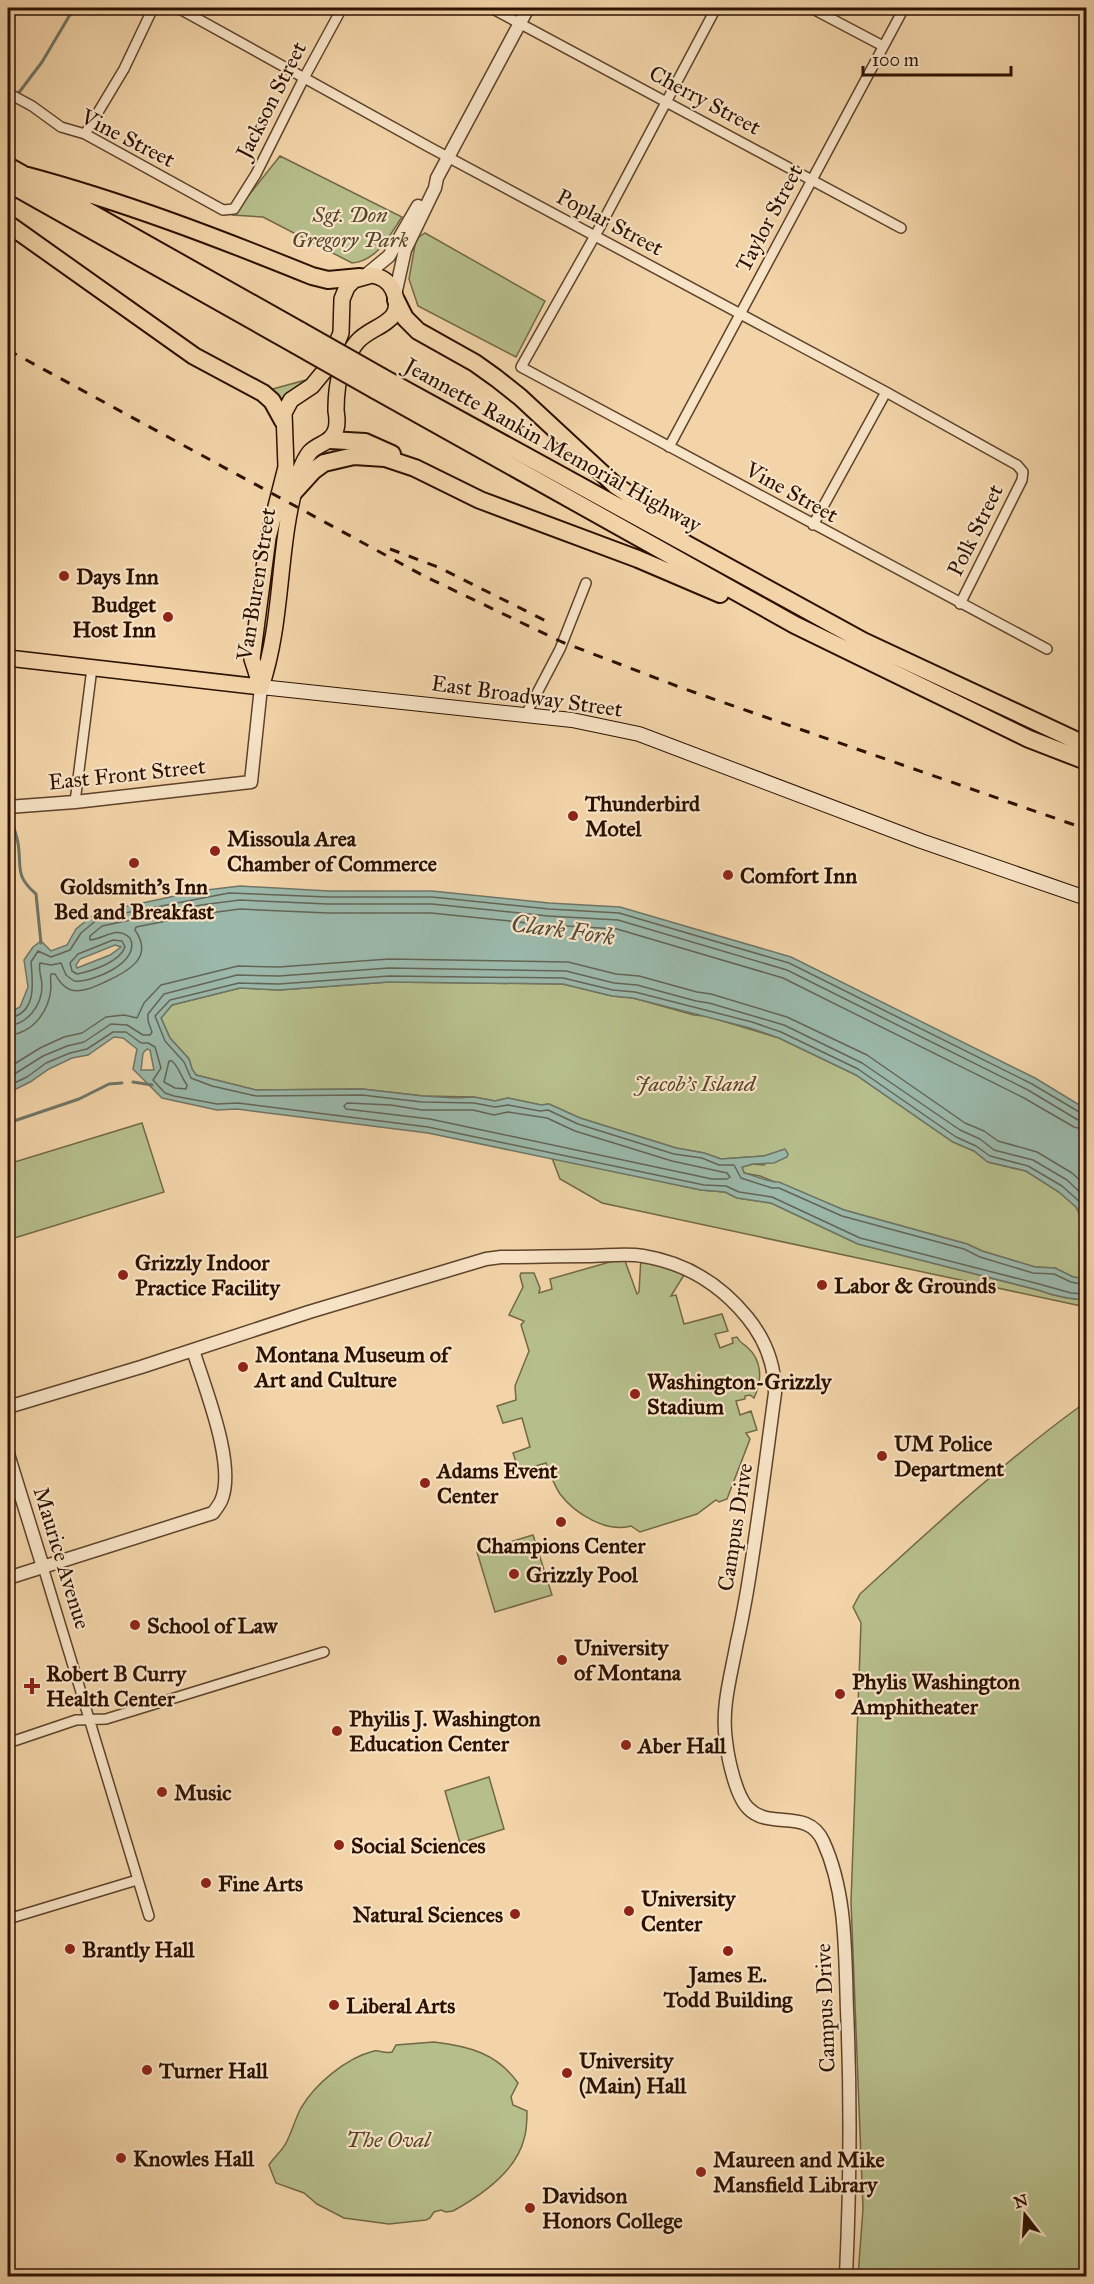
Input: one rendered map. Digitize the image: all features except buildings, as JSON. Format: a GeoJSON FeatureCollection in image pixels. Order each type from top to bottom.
{"type":"FeatureCollection","features":[{"type":"Feature","properties":{"kind":"highway"},"geometry":{"type":"LineString","coordinates":[[15,177],[60,185],[174,223],[312,276],[328,280],[377,276],[385,280],[405,318],[418,331],[475,363],[496,378],[615,484],[762,585]]}},
{"type":"Feature","properties":{"kind":"highway","name":"Jeannette Rankin Memorial Highway"},"geometry":{"type":"LineString","coordinates":[[15,177],[379,383],[795,625],[1029,739],[1086,760]]}},
{"type":"Feature","properties":{"kind":"highway"},"geometry":{"type":"LineString","coordinates":[[8,224],[194,356],[263,393],[272,401],[284,425],[303,446],[365,442],[480,500],[638,559],[795,625]]}},
{"type":"Feature","properties":{"kind":"highway"},"geometry":{"type":"LineString","coordinates":[[284,425],[286,406],[312,386],[326,369],[338,344],[343,313],[342,299],[345,290],[363,276]]}},
{"type":"Feature","properties":{"kind":"highway","name":"Van Buren Street"},"geometry":{"type":"LineString","coordinates":[[261,687],[270,660],[288,519],[293,494],[304,461],[337,427],[338,380],[344,366],[357,342],[371,330],[385,325],[390,320],[395,312],[395,297]]}},
{"type":"Feature","properties":{"kind":"highway"},"geometry":{"type":"LineString","coordinates":[[343,313],[356,326],[371,330]]}},
{"type":"Feature","properties":{"kind":"highway","name":"Jeannette Rankin Memorial Highway"},"geometry":{"type":"LineString","coordinates":[[379,383],[762,585],[863,641],[1086,745]]}},
{"type":"Feature","properties":{"kind":"highway"},"geometry":{"type":"LineString","coordinates":[[300,394],[315,393],[324,396],[332,404],[336,413]]}},
{"type":"Feature","properties":{"kind":"highway","name":"Van Buren Street"},"geometry":{"type":"LineString","coordinates":[[261,687],[252,659],[268,538],[286,467],[284,425]]}},
{"type":"Feature","properties":{"kind":"highway"},"geometry":{"type":"LineString","coordinates":[[293,494],[313,471],[324,463],[340,458],[367,455],[385,458],[415,468]]}},
{"type":"Feature","properties":{"kind":"highway","name":"East Broadway Street"},"geometry":{"type":"LineString","coordinates":[[9,659],[261,687]]}},
{"type":"Feature","properties":{"kind":"main road","name":"East Broadway Street"},"geometry":{"type":"LineString","coordinates":[[261,687],[587,722],[639,735],[921,841],[1086,898]]}},
{"type":"Feature","properties":{"kind":"street"},"geometry":{"type":"LineString","coordinates":[[85,134],[116,83],[153,8]]}},
{"type":"Feature","properties":{"kind":"street","name":"Poplar Street"},"geometry":{"type":"LineString","coordinates":[[178,8],[448,157],[886,392],[1017,465],[1023,472]]}},
{"type":"Feature","properties":{"kind":"street","name":"Jackson Street"},"geometry":{"type":"LineString","coordinates":[[234,209],[256,174],[342,8]]}},
{"type":"Feature","properties":{"kind":"street","name":"Cherry Street"},"geometry":{"type":"LineString","coordinates":[[491,8],[812,178],[901,228]]}},
{"type":"Feature","properties":{"kind":"street"},"geometry":{"type":"LineString","coordinates":[[363,276],[390,256],[428,187],[437,178],[528,8]]}},
{"type":"Feature","properties":{"kind":"street"},"geometry":{"type":"LineString","coordinates":[[595,236],[716,8]]}},
{"type":"Feature","properties":{"kind":"street"},"geometry":{"type":"LineString","coordinates":[[811,8],[884,46]]}},
{"type":"Feature","properties":{"kind":"street","name":"Taylor Street"},"geometry":{"type":"LineString","coordinates":[[669,447],[904,8]]}},
{"type":"Feature","properties":{"kind":"street","name":"Vine Street"},"geometry":{"type":"LineString","coordinates":[[8,93],[32,106],[61,127],[85,134],[223,210],[234,209]]}},
{"type":"Feature","properties":{"kind":"street","name":"Van Buren Street"},"geometry":{"type":"LineString","coordinates":[[395,297],[405,250],[435,188],[437,178]]}},
{"type":"Feature","properties":{"kind":"street","name":"Vine Street"},"geometry":{"type":"LineString","coordinates":[[595,236],[520,367],[1047,649]]}},
{"type":"Feature","properties":{"kind":"street"},"geometry":{"type":"LineString","coordinates":[[813,525],[886,392]]}},
{"type":"Feature","properties":{"kind":"street","name":"Polk Street"},"geometry":{"type":"LineString","coordinates":[[960,604],[1017,489],[1023,472]]}},
{"type":"Feature","properties":{"kind":"street"},"geometry":{"type":"LineString","coordinates":[[525,716],[560,648],[586,583]]}},
{"type":"Feature","properties":{"kind":"street"},"geometry":{"type":"LineString","coordinates":[[75,802],[92,668]]}},
{"type":"Feature","properties":{"kind":"street","name":"East Front Street"},"geometry":{"type":"LineString","coordinates":[[8,807],[75,802],[250,782],[261,687]]}},
{"type":"Feature","properties":{"kind":"street","name":"Campus Drive"},"geometry":{"type":"LineString","coordinates":[[8,1407],[461,1265],[501,1257],[642,1256],[699,1274],[724,1292],[751,1323],[770,1357],[775,1380],[754,1544],[724,1720],[730,1761],[738,1789],[747,1807],[768,1818],[797,1820],[817,1832],[826,1850],[839,1896],[845,1953],[849,2054],[849,2208],[846,2277]]}},
{"type":"Feature","properties":{"kind":"street"},"geometry":{"type":"LineString","coordinates":[[8,1578],[213,1513],[221,1500],[224,1487],[224,1458],[214,1416],[193,1350]]}},
{"type":"Feature","properties":{"kind":"street","name":"Maurice Avenue"},"geometry":{"type":"LineString","coordinates":[[8,1454],[149,1916]]}},
{"type":"Feature","properties":{"kind":"street"},"geometry":{"type":"LineString","coordinates":[[8,1743],[75,1720],[106,1719],[324,1652]]}},
{"type":"Feature","properties":{"kind":"street"},"geometry":{"type":"LineString","coordinates":[[8,1919],[137,1880]]}},
{"type":"Feature","properties":{"kind":"green space","name":"Sgt. Don Gregory Park"},"geometry":{"type":"Polygon","coordinates":[[[280,156],[402,217],[375,253],[369,258],[352,263],[263,217],[233,215],[280,156]]]}},
{"type":"Feature","properties":{"kind":"green space"},"geometry":{"type":"Polygon","coordinates":[[[425,233],[545,301],[516,357],[418,306],[409,279],[416,239],[425,233]]]}},
{"type":"Feature","properties":{"kind":"green space"},"geometry":{"type":"Polygon","coordinates":[[[306,380],[308,384],[283,401],[279,402],[269,390],[306,380]]]}},
{"type":"Feature","properties":{"kind":"green space","name":"Jacob's Island"},"geometry":{"type":"Polygon","coordinates":[[[389,982],[563,984],[706,1016],[779,1038],[856,1075],[953,1142],[974,1151],[988,1162],[1026,1171],[1059,1192],[1076,1207],[1084,1222],[1086,1279],[1073,1277],[1055,1268],[1035,1267],[982,1251],[967,1244],[844,1210],[760,1176],[744,1173],[742,1167],[753,1164],[764,1165],[779,1152],[764,1156],[721,1159],[676,1148],[580,1118],[549,1104],[541,1105],[508,1098],[495,1101],[474,1097],[423,1096],[362,1089],[256,1090],[196,1075],[189,1059],[170,1038],[161,1018],[172,1005],[240,988],[279,990],[389,982]]]}},
{"type":"Feature","properties":{"kind":"green space"},"geometry":{"type":"Polygon","coordinates":[[[142,1123],[164,1192],[8,1240],[8,1164],[142,1123]]]}},
{"type":"Feature","properties":{"kind":"green space"},"geometry":{"type":"Polygon","coordinates":[[[552,1158],[701,1190],[725,1192],[737,1198],[771,1203],[858,1244],[1056,1296],[1086,1300],[1086,1307],[602,1203],[560,1179],[552,1158]]]}},
{"type":"Feature","properties":{"kind":"green space","name":"Washington-Grizzly Stadium"},"geometry":{"type":"Polygon","coordinates":[[[641,1257],[684,1275],[671,1296],[676,1295],[684,1324],[722,1314],[728,1331],[715,1334],[720,1348],[733,1343],[732,1338],[737,1337],[756,1358],[760,1378],[754,1398],[750,1395],[736,1401],[740,1415],[751,1411],[757,1430],[746,1433],[750,1439],[727,1499],[719,1502],[716,1500],[697,1514],[640,1532],[631,1526],[612,1527],[583,1515],[558,1491],[546,1463],[519,1471],[513,1453],[530,1447],[522,1418],[503,1423],[497,1406],[516,1400],[515,1386],[529,1351],[521,1325],[524,1321],[509,1315],[523,1287],[521,1273],[534,1273],[540,1288],[539,1293],[552,1289],[550,1279],[624,1258],[637,1294],[641,1257]]]}},
{"type":"Feature","properties":{"kind":"green space"},"geometry":{"type":"Polygon","coordinates":[[[1086,1404],[1086,2276],[858,2276],[863,2209],[851,1902],[861,1623],[853,1607],[860,1594],[967,1498],[1022,1451],[1086,1404]]]}},
{"type":"Feature","properties":{"kind":"green space","name":"Grizzly Pool"},"geometry":{"type":"Polygon","coordinates":[[[533,1535],[552,1595],[495,1612],[477,1552],[533,1535]]]}},
{"type":"Feature","properties":{"kind":"green space"},"geometry":{"type":"Polygon","coordinates":[[[489,1777],[504,1829],[460,1843],[445,1791],[489,1777]]]}},
{"type":"Feature","properties":{"kind":"green space","name":"The Oval"},"geometry":{"type":"Polygon","coordinates":[[[434,2042],[459,2046],[481,2053],[501,2064],[518,2083],[511,2097],[513,2105],[527,2111],[525,2136],[520,2151],[496,2182],[453,2211],[434,2212],[426,2220],[389,2224],[344,2218],[317,2204],[304,2193],[276,2183],[269,2165],[286,2143],[301,2108],[323,2081],[342,2066],[363,2054],[374,2051],[392,2052],[396,2045],[434,2042]]]}},
{"type":"Feature","properties":{"kind":"water","name":"Clark Fork"},"geometry":{"type":"Polygon","coordinates":[[[240,886],[329,891],[432,891],[549,903],[620,907],[791,957],[1035,1078],[1086,1109],[1086,1239],[1084,1222],[1076,1207],[1059,1192],[1026,1171],[988,1162],[974,1151],[953,1142],[856,1075],[779,1038],[750,1028],[633,998],[612,996],[563,984],[389,982],[279,990],[240,988],[172,1005],[161,1018],[170,1038],[189,1059],[196,1075],[256,1090],[362,1089],[423,1096],[474,1097],[495,1101],[508,1098],[541,1105],[549,1104],[580,1118],[676,1148],[721,1159],[764,1156],[785,1149],[787,1157],[774,1163],[742,1167],[744,1173],[779,1182],[844,1210],[967,1244],[982,1251],[1035,1267],[1055,1268],[1073,1277],[1086,1279],[1086,1300],[1056,1296],[858,1244],[771,1203],[737,1198],[725,1192],[701,1190],[428,1133],[237,1109],[217,1110],[162,1098],[133,1069],[137,1049],[123,1038],[114,1037],[88,1055],[72,1058],[8,1093],[8,1013],[20,1007],[28,987],[24,960],[33,947],[41,941],[51,951],[67,945],[76,929],[96,913],[198,891],[240,886]],[[115,945],[80,959],[76,965],[77,968],[110,955],[121,947],[115,945]],[[147,1049],[143,1053],[141,1070],[154,1070],[150,1050],[147,1049]]]}},
{"type":"Feature","properties":{"kind":"waterway"},"geometry":{"type":"LineString","coordinates":[[8,107],[42,62],[74,8]]}},
{"type":"Feature","properties":{"kind":"waterway"},"geometry":{"type":"LineString","coordinates":[[8,788],[9,804]]}},
{"type":"Feature","properties":{"kind":"waterway"},"geometry":{"type":"LineString","coordinates":[[10,810],[18,843],[20,870],[24,881],[36,894],[41,943]]}},
{"type":"Feature","properties":{"kind":"waterway"},"geometry":{"type":"LineString","coordinates":[[133,1082],[152,1085]]}},
{"type":"Feature","properties":{"kind":"waterway"},"geometry":{"type":"LineString","coordinates":[[8,1123],[79,1099],[109,1084],[122,1083]]}},
{"type":"Feature","properties":{"kind":"railway"},"geometry":{"type":"LineString","coordinates":[[8,350],[424,576],[562,642],[682,688],[1086,829]]}},
{"type":"Feature","properties":{"kind":"railway"},"geometry":{"type":"LineString","coordinates":[[390,549],[438,567],[550,623]]}},
{"type":"Feature","properties":{"kind":"place","name":"Days Inn"},"geometry":{"type":"Point","coordinates":[64,576]}},
{"type":"Feature","properties":{"kind":"place","name":"Budget Host Inn"},"geometry":{"type":"Point","coordinates":[168,617]}},
{"type":"Feature","properties":{"kind":"place","name":"Thunderbird Motel"},"geometry":{"type":"Point","coordinates":[573,816]}},
{"type":"Feature","properties":{"kind":"place","name":"Missoula Area Chamber of Commerce"},"geometry":{"type":"Point","coordinates":[215,851]}},
{"type":"Feature","properties":{"kind":"place","name":"Goldsmith's Inn Bed and Breakfast"},"geometry":{"type":"Point","coordinates":[134,863]}},
{"type":"Feature","properties":{"kind":"place","name":"Comfort Inn"},"geometry":{"type":"Point","coordinates":[728,875]}},
{"type":"Feature","properties":{"kind":"place","name":"Grizzly Indoor Practice Facility"},"geometry":{"type":"Point","coordinates":[123,1275]}},
{"type":"Feature","properties":{"kind":"place","name":"Labor & Grounds"},"geometry":{"type":"Point","coordinates":[822,1285]}},
{"type":"Feature","properties":{"kind":"place","name":"Montana Museum of Art and Culture"},"geometry":{"type":"Point","coordinates":[243,1367]}},
{"type":"Feature","properties":{"kind":"place","name":"Washington-Grizzly Stadium"},"geometry":{"type":"Point","coordinates":[635,1394]}},
{"type":"Feature","properties":{"kind":"place","name":"UM Police Department"},"geometry":{"type":"Point","coordinates":[882,1456]}},
{"type":"Feature","properties":{"kind":"place","name":"Adams Event Center"},"geometry":{"type":"Point","coordinates":[425,1483]}},
{"type":"Feature","properties":{"kind":"place","name":"Champions Center"},"geometry":{"type":"Point","coordinates":[561,1522]}},
{"type":"Feature","properties":{"kind":"place","name":"Grizzly Pool"},"geometry":{"type":"Point","coordinates":[514,1574]}},
{"type":"Feature","properties":{"kind":"place","name":"School of Law"},"geometry":{"type":"Point","coordinates":[135,1625]}},
{"type":"Feature","properties":{"kind":"place","name":"University of Montana"},"geometry":{"type":"Point","coordinates":[562,1660]}},
{"type":"Feature","properties":{"kind":"place","name":"Robert B Curry Health Center"},"geometry":{"type":"Point","coordinates":[32,1686]}},
{"type":"Feature","properties":{"kind":"place","name":"Phylis Washington Amphitheater"},"geometry":{"type":"Point","coordinates":[840,1694]}},
{"type":"Feature","properties":{"kind":"place","name":"Phyilis J. Washington Education Center"},"geometry":{"type":"Point","coordinates":[337,1731]}},
{"type":"Feature","properties":{"kind":"place","name":"Aber Hall"},"geometry":{"type":"Point","coordinates":[626,1745]}},
{"type":"Feature","properties":{"kind":"place","name":"Music"},"geometry":{"type":"Point","coordinates":[162,1792]}},
{"type":"Feature","properties":{"kind":"place","name":"Social Sciences"},"geometry":{"type":"Point","coordinates":[339,1845]}},
{"type":"Feature","properties":{"kind":"place","name":"Fine Arts"},"geometry":{"type":"Point","coordinates":[206,1883]}},
{"type":"Feature","properties":{"kind":"place","name":"University Center"},"geometry":{"type":"Point","coordinates":[629,1911]}},
{"type":"Feature","properties":{"kind":"place","name":"Natural Sciences"},"geometry":{"type":"Point","coordinates":[515,1914]}},
{"type":"Feature","properties":{"kind":"place","name":"Brantly Hall"},"geometry":{"type":"Point","coordinates":[70,1949]}},
{"type":"Feature","properties":{"kind":"place","name":"James E. Todd Building"},"geometry":{"type":"Point","coordinates":[728,1951]}},
{"type":"Feature","properties":{"kind":"place","name":"Liberal Arts"},"geometry":{"type":"Point","coordinates":[334,2005]}},
{"type":"Feature","properties":{"kind":"place","name":"Turner Hall"},"geometry":{"type":"Point","coordinates":[147,2070]}},
{"type":"Feature","properties":{"kind":"place","name":"University (Main) Hall"},"geometry":{"type":"Point","coordinates":[567,2073]}},
{"type":"Feature","properties":{"kind":"place","name":"Knowles Hall"},"geometry":{"type":"Point","coordinates":[121,2158]}},
{"type":"Feature","properties":{"kind":"place","name":"Maureen and Mike Mansfield Library"},"geometry":{"type":"Point","coordinates":[701,2172]}},
{"type":"Feature","properties":{"kind":"place","name":"Davidson Honors College"},"geometry":{"type":"Point","coordinates":[530,2208]}}]}
